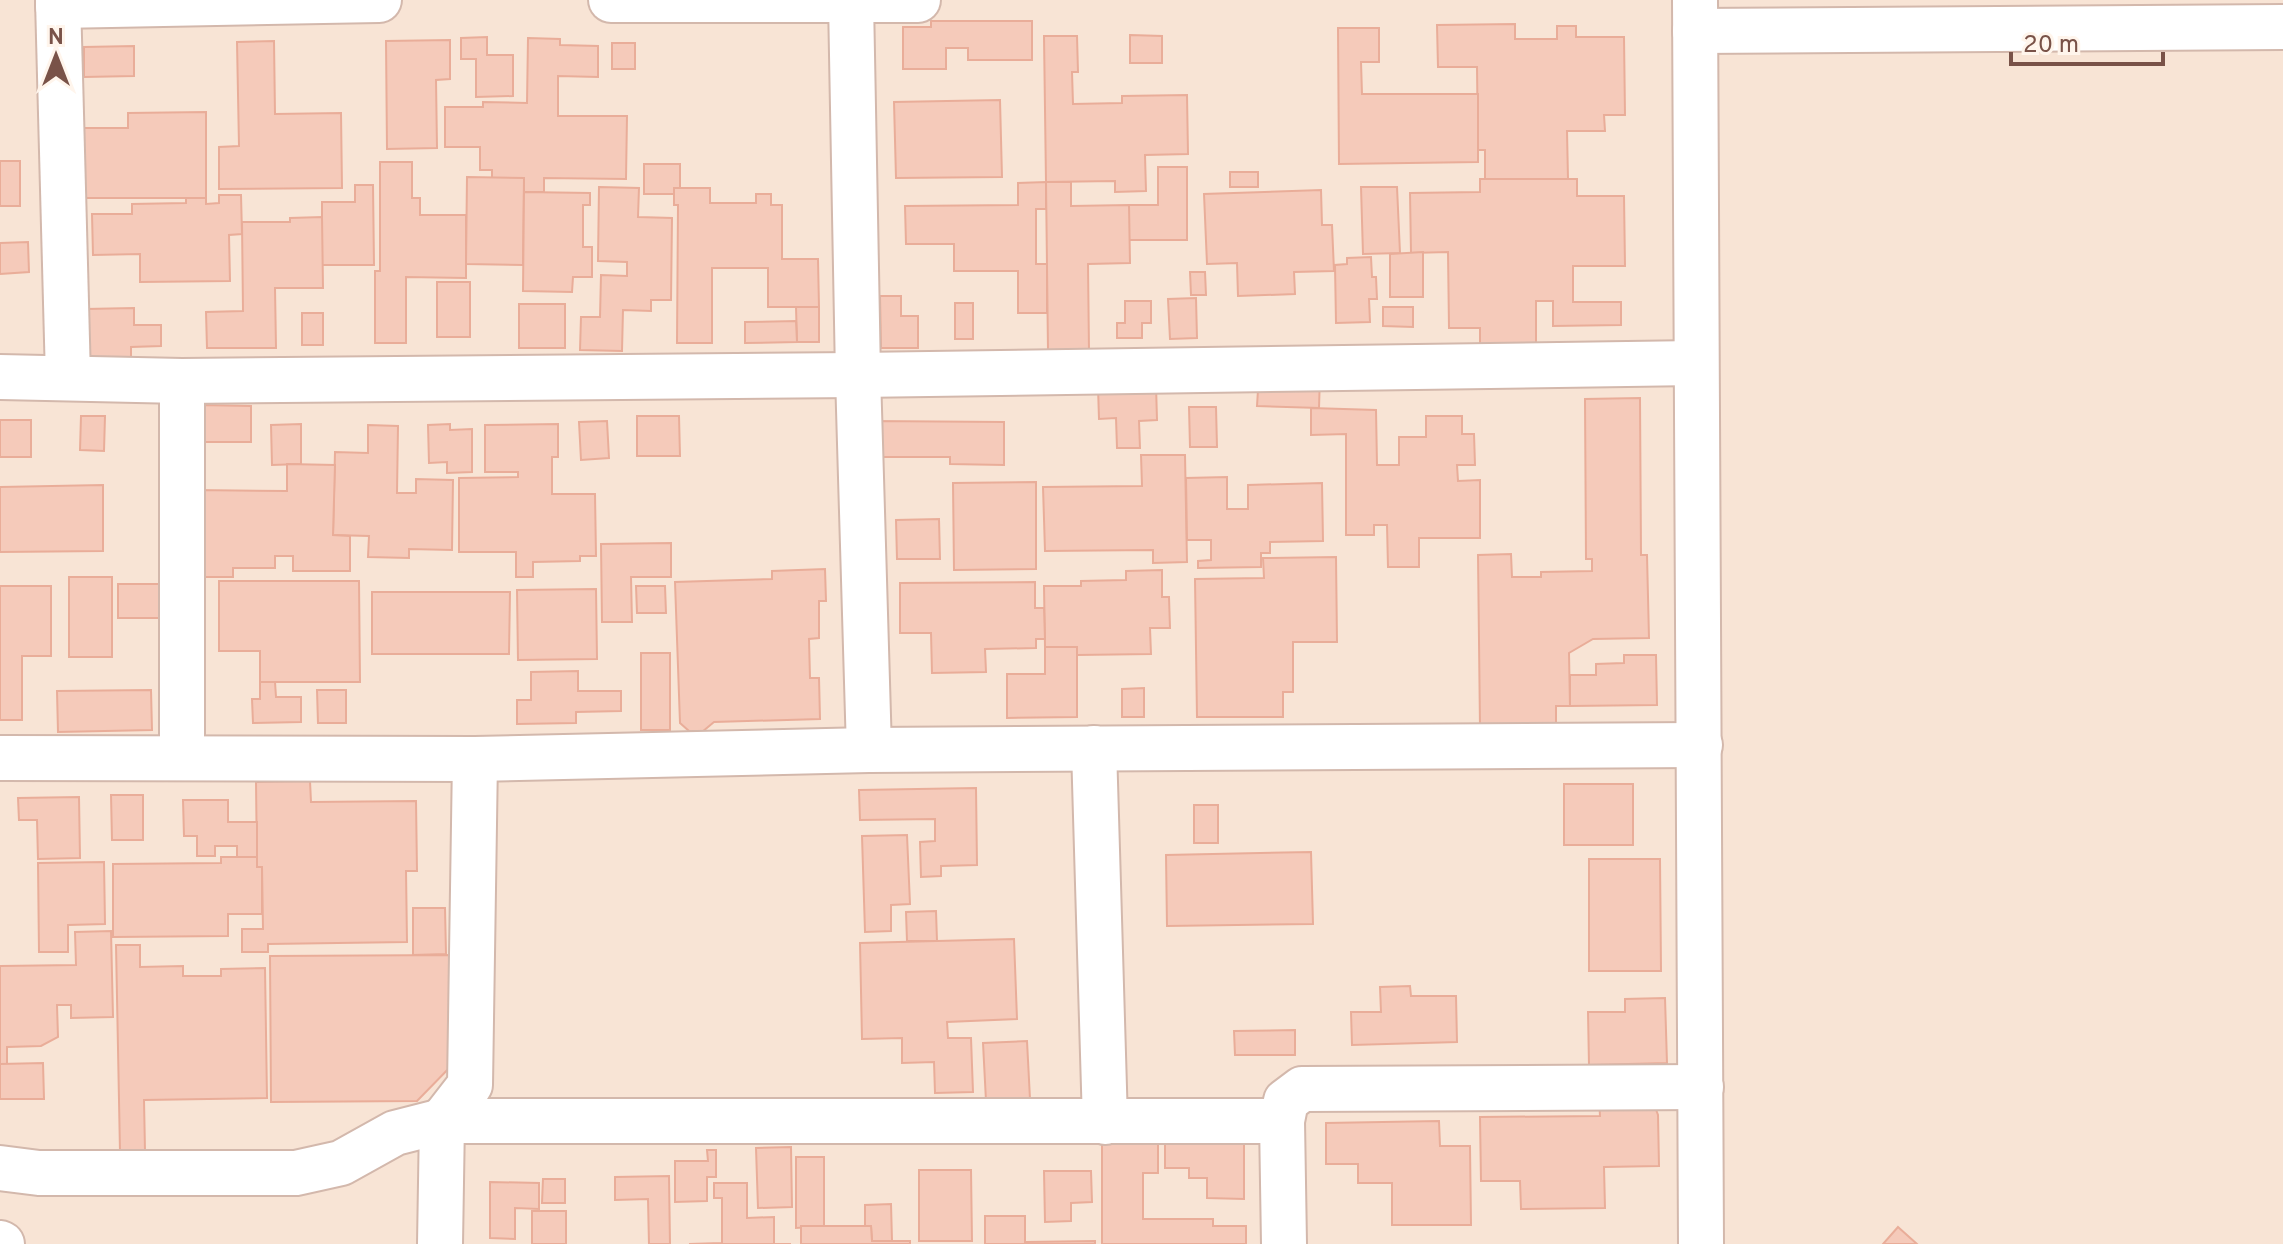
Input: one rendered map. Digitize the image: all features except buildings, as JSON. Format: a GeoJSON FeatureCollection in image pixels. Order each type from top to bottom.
{"type":"FeatureCollection","features":[{"type":"Feature","properties":{"kind":"street"},"geometry":{"type":"LineString","coordinates":[[68,378],[58,3],[379,0]]}},
{"type":"Feature","properties":{"kind":"street"},"geometry":{"type":"LineString","coordinates":[[611,0],[918,0]]}},
{"type":"Feature","properties":{"kind":"street"},"geometry":{"type":"LineString","coordinates":[[851,1],[869,750]]}},
{"type":"Feature","properties":{"kind":"street"},"geometry":{"type":"LineString","coordinates":[[1701,1244],[1695,15],[2120,14],[2283,27]]}},
{"type":"Feature","properties":{"kind":"street"},"geometry":{"type":"LineString","coordinates":[[0,377],[182,381],[1696,363]]}},
{"type":"Feature","properties":{"kind":"street"},"geometry":{"type":"LineString","coordinates":[[182,381],[182,757]]}},
{"type":"Feature","properties":{"kind":"street"},"geometry":{"type":"LineString","coordinates":[[0,758],[475,759],[869,750],[1700,745]]}},
{"type":"Feature","properties":{"kind":"street"},"geometry":{"type":"LineString","coordinates":[[1094,748],[1105,1122]]}},
{"type":"Feature","properties":{"kind":"street"},"geometry":{"type":"LineString","coordinates":[[440,1244],[442,1121],[470,1085],[475,759]]}},
{"type":"Feature","properties":{"kind":"street"},"geometry":{"type":"LineString","coordinates":[[1284,1244],[1282,1121],[1286,1101],[1302,1089],[1701,1087]]}},
{"type":"Feature","properties":{"kind":"street"},"geometry":{"type":"LineString","coordinates":[[0,1168],[39,1173],[296,1173],[341,1163],[395,1133],[442,1121],[1282,1121]]}},
{"type":"Feature","properties":{"kind":"shaded area"},"geometry":{"type":"Polygon","coordinates":[[[0,0],[2283,0],[2283,1244],[0,1244],[0,0]]]}}]}
